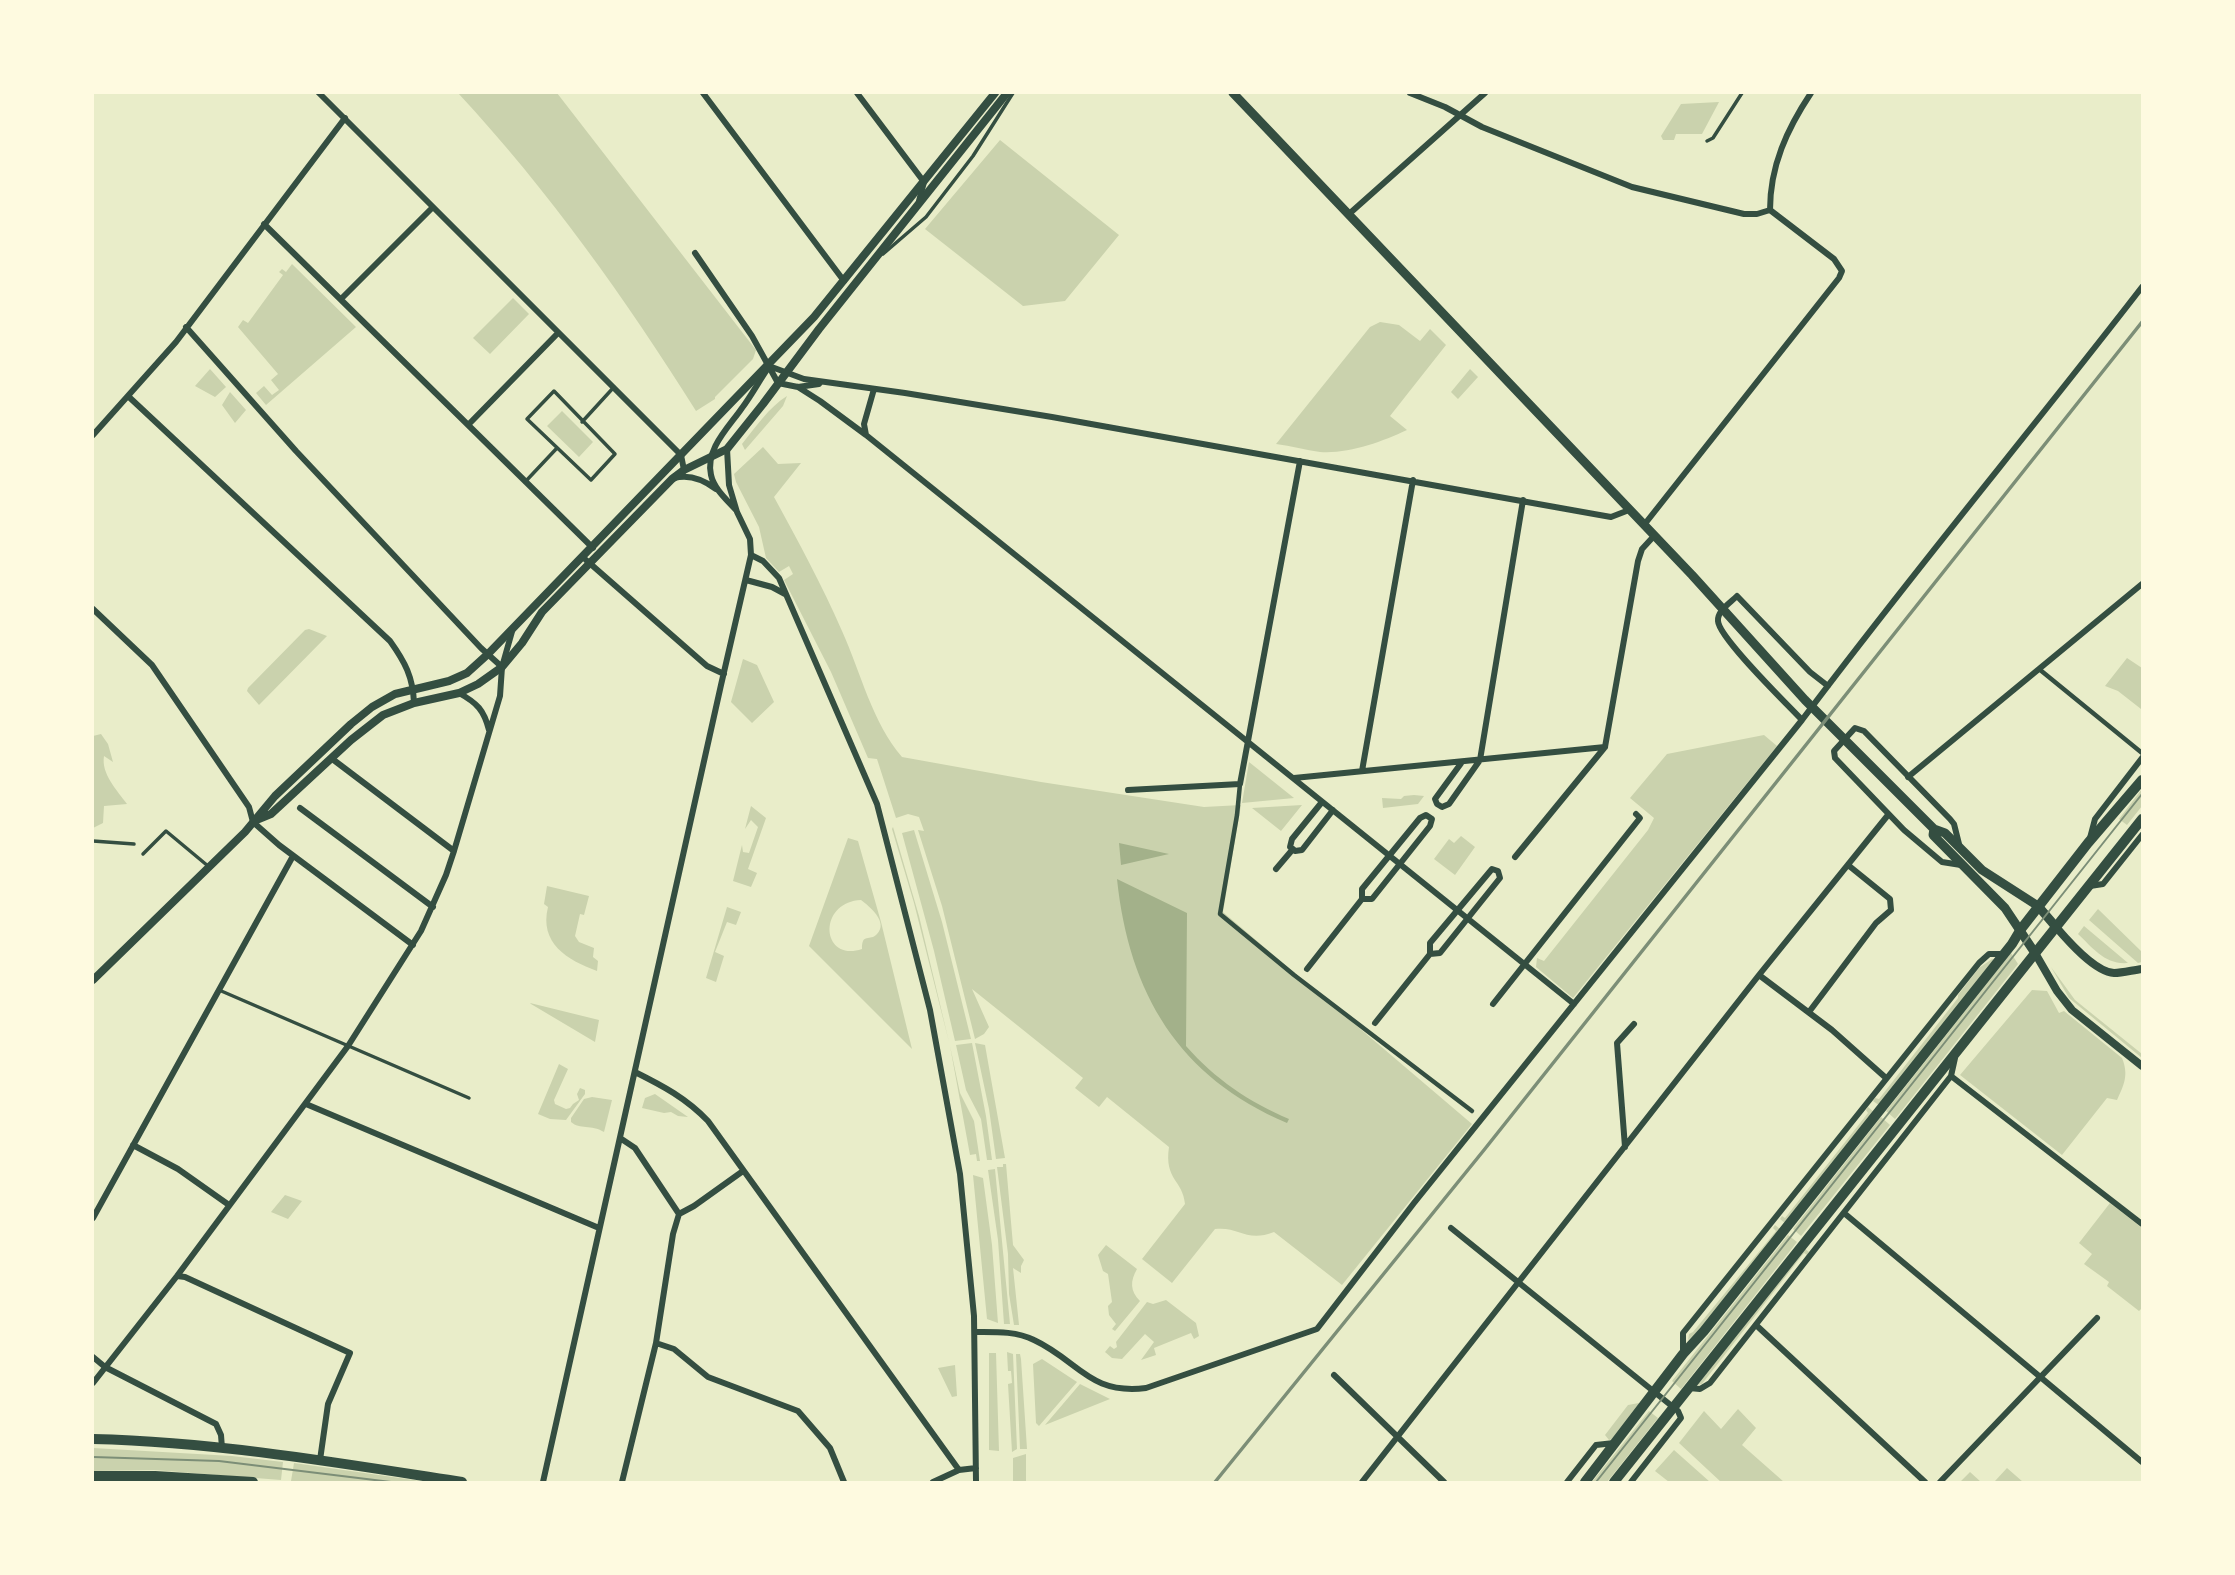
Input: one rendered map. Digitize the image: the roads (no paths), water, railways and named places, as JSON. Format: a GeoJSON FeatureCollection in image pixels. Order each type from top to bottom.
{"type":"FeatureCollection","features":[{"type":"Feature","properties":{"kind":"main road"},"geometry":{"type":"LineString","coordinates":[[1233,93],[1644,525],[1805,700],[1934,829],[1945,833],[1982,870],[2038,906],[2056,927]]}},
{"type":"Feature","properties":{"kind":"main road"},"geometry":{"type":"LineString","coordinates":[[1585,1482],[1683,1354],[2003,954],[2038,906],[2142,780]]}},
{"type":"Feature","properties":{"kind":"main road"},"geometry":{"type":"LineString","coordinates":[[1614,1482],[2142,818]]}},
{"type":"Feature","properties":{"kind":"main road"},"geometry":{"type":"LineString","coordinates":[[1934,829],[1933,835],[2005,908],[2035,953]]}},
{"type":"Feature","properties":{"kind":"main road"},"geometry":{"type":"LineString","coordinates":[[93,1439],[222,1448],[462,1482]]}},
{"type":"Feature","properties":{"kind":"main road"},"geometry":{"type":"LineString","coordinates":[[93,1476],[155,1476],[253,1482]]}},
{"type":"Feature","properties":{"kind":"street"},"geometry":{"type":"LineString","coordinates":[[319,93],[615,387],[681,456],[684,470]]}},
{"type":"Feature","properties":{"kind":"street"},"geometry":{"type":"LineString","coordinates":[[703,93],[844,281]]}},
{"type":"Feature","properties":{"kind":"street"},"geometry":{"type":"LineString","coordinates":[[857,93],[924,182]]}},
{"type":"Feature","properties":{"kind":"street"},"geometry":{"type":"LineString","coordinates":[[93,980],[253,822],[275,796],[351,724],[372,707],[395,694],[449,681],[467,673],[488,654],[768,366],[844,281],[995,93]]}},
{"type":"Feature","properties":{"kind":"street"},"geometry":{"type":"LineString","coordinates":[[253,822],[271,814],[366,727],[383,715],[414,703],[459,694],[502,667],[542,612],[673,479],[684,470],[727,449],[784,373],[1007,93]]}},
{"type":"Feature","properties":{"kind":"street"},"geometry":{"type":"LineString","coordinates":[[1410,93],[1482,127],[1632,187],[1744,214],[1769,210],[1834,259],[1842,271],[1644,525]]}},
{"type":"Feature","properties":{"kind":"street"},"geometry":{"type":"LineString","coordinates":[[1349,214],[1485,93]]}},
{"type":"Feature","properties":{"kind":"street"},"geometry":{"type":"LineString","coordinates":[[1769,210],[1773,175],[1786,134],[1811,93]]}},
{"type":"Feature","properties":{"kind":"street"},"geometry":{"type":"LineString","coordinates":[[93,436],[186,327],[345,118]]}},
{"type":"Feature","properties":{"kind":"street"},"geometry":{"type":"LineString","coordinates":[[918,204],[924,182]]}},
{"type":"Feature","properties":{"kind":"street"},"geometry":{"type":"LineString","coordinates":[[341,299],[433,207]]}},
{"type":"Feature","properties":{"kind":"street"},"geometry":{"type":"LineString","coordinates":[[264,224],[599,554]]}},
{"type":"Feature","properties":{"kind":"street"},"geometry":{"type":"LineString","coordinates":[[695,253],[752,336],[778,383],[798,387],[825,383]]}},
{"type":"Feature","properties":{"kind":"street"},"geometry":{"type":"LineString","coordinates":[[975,1332],[1002,1332],[1027,1337],[1044,1345],[1104,1386],[1132,1390],[1146,1388],[1317,1329],[1421,1194],[1802,720],[2142,287]]}},
{"type":"Feature","properties":{"kind":"street"},"geometry":{"type":"LineString","coordinates":[[186,327],[296,451],[502,667]]}},
{"type":"Feature","properties":{"kind":"street"},"geometry":{"type":"LineString","coordinates":[[469,424],[558,333]]}},
{"type":"Feature","properties":{"kind":"street"},"geometry":{"type":"LineString","coordinates":[[768,366],[784,373],[825,383],[1300,461],[1611,517],[1629,510]]}},
{"type":"Feature","properties":{"kind":"street"},"geometry":{"type":"LineString","coordinates":[[717,489],[710,472],[712,458],[724,432],[743,408],[768,366]]}},
{"type":"Feature","properties":{"kind":"street"},"geometry":{"type":"LineString","coordinates":[[798,387],[866,435],[1574,1004]]}},
{"type":"Feature","properties":{"kind":"street"},"geometry":{"type":"LineString","coordinates":[[866,435],[864,424],[874,389]]}},
{"type":"Feature","properties":{"kind":"street"},"geometry":{"type":"LineString","coordinates":[[129,397],[390,641],[408,669],[414,703]]}},
{"type":"Feature","properties":{"kind":"street"},"geometry":{"type":"LineString","coordinates":[[543,1482],[751,555],[750,539],[737,512],[727,474],[727,449]]}},
{"type":"Feature","properties":{"kind":"street"},"geometry":{"type":"LineString","coordinates":[[1300,461],[1240,784],[1220,914],[1294,975],[1472,1111]]}},
{"type":"Feature","properties":{"kind":"street"},"geometry":{"type":"LineString","coordinates":[[673,479],[687,476],[708,483],[717,489],[737,512]]}},
{"type":"Feature","properties":{"kind":"street"},"geometry":{"type":"LineString","coordinates":[[1362,771],[1413,481]]}},
{"type":"Feature","properties":{"kind":"street"},"geometry":{"type":"LineString","coordinates":[[1462,762],[1435,799],[1442,807],[1449,804],[1480,760],[1523,500]]}},
{"type":"Feature","properties":{"kind":"street"},"geometry":{"type":"LineString","coordinates":[[1515,856],[1605,747],[1638,561],[1642,549],[1654,536]]}},
{"type":"Feature","properties":{"kind":"street"},"geometry":{"type":"LineString","coordinates":[[751,555],[774,571],[787,595],[862,766],[883,821],[930,1010],[960,1174],[975,1332],[976,1482]]}},
{"type":"Feature","properties":{"kind":"street"},"geometry":{"type":"LineString","coordinates":[[582,556],[707,666],[724,674]]}},
{"type":"Feature","properties":{"kind":"street"},"geometry":{"type":"LineString","coordinates":[[746,580],[772,587],[787,595]]}},
{"type":"Feature","properties":{"kind":"street"},"geometry":{"type":"LineString","coordinates":[[1909,776],[2142,584]]}},
{"type":"Feature","properties":{"kind":"street"},"geometry":{"type":"LineString","coordinates":[[1802,720],[1728,641],[1717,617],[1722,610],[1737,596],[1810,672],[1828,686]]}},
{"type":"Feature","properties":{"kind":"street"},"geometry":{"type":"LineString","coordinates":[[93,609],[152,665],[248,807],[253,822],[293,856],[413,945]]}},
{"type":"Feature","properties":{"kind":"street"},"geometry":{"type":"LineString","coordinates":[[93,1383],[306,1104],[348,1046],[413,945],[433,907],[454,850],[500,696],[502,667],[514,628]]}},
{"type":"Feature","properties":{"kind":"street"},"geometry":{"type":"LineString","coordinates":[[2039,669],[2142,755],[2095,819],[2088,843]]}},
{"type":"Feature","properties":{"kind":"street"},"geometry":{"type":"LineString","coordinates":[[459,694],[480,707],[485,714],[489,732]]}},
{"type":"Feature","properties":{"kind":"street"},"geometry":{"type":"LineString","coordinates":[[1961,850],[1954,824],[1909,776],[1855,728],[1834,751],[1835,758],[1888,815],[1942,862],[1963,865]]}},
{"type":"Feature","properties":{"kind":"street"},"geometry":{"type":"LineString","coordinates":[[1294,778],[1605,747]]}},
{"type":"Feature","properties":{"kind":"street"},"geometry":{"type":"LineString","coordinates":[[331,758],[454,850]]}},
{"type":"Feature","properties":{"kind":"street"},"geometry":{"type":"LineString","coordinates":[[1128,790],[1240,784]]}},
{"type":"Feature","properties":{"kind":"street"},"geometry":{"type":"LineString","coordinates":[[1322,802],[1292,839],[1290,847],[1295,851],[1302,850],[1333,810]]}},
{"type":"Feature","properties":{"kind":"street"},"geometry":{"type":"LineString","coordinates":[[300,808],[433,907]]}},
{"type":"Feature","properties":{"kind":"street"},"geometry":{"type":"LineString","coordinates":[[1493,1003],[1640,818],[1636,814]]}},
{"type":"Feature","properties":{"kind":"street"},"geometry":{"type":"LineString","coordinates":[[1307,969],[1362,899],[1362,889],[1420,818],[1426,815],[1432,819],[1430,827],[1372,899],[1362,899]]}},
{"type":"Feature","properties":{"kind":"street"},"geometry":{"type":"LineString","coordinates":[[1362,1482],[1759,975],[1888,815]]}},
{"type":"Feature","properties":{"kind":"street"},"geometry":{"type":"LineString","coordinates":[[2088,887],[2103,884],[2142,835]]}},
{"type":"Feature","properties":{"kind":"street"},"geometry":{"type":"LineString","coordinates":[[1276,869],[1293,849]]}},
{"type":"Feature","properties":{"kind":"street"},"geometry":{"type":"LineString","coordinates":[[93,1218],[293,856]]}},
{"type":"Feature","properties":{"kind":"street"},"geometry":{"type":"LineString","coordinates":[[1809,1012],[1876,923],[1891,910],[1890,899],[1848,865]]}},
{"type":"Feature","properties":{"kind":"street"},"geometry":{"type":"LineString","coordinates":[[1375,1023],[1430,954],[1430,943],[1487,873],[1492,869],[1498,871],[1500,878],[1440,953],[1430,954]]}},
{"type":"Feature","properties":{"kind":"street"},"geometry":{"type":"LineString","coordinates":[[2056,927],[2103,970],[2112,973],[2142,969]]}},
{"type":"Feature","properties":{"kind":"street"},"geometry":{"type":"LineString","coordinates":[[2035,953],[2057,991],[2072,1010],[2142,1066]]}},
{"type":"Feature","properties":{"kind":"street"},"geometry":{"type":"LineString","coordinates":[[1683,1354],[1683,1333],[1886,1079],[1979,963],[1989,954],[2003,954]]}},
{"type":"Feature","properties":{"kind":"street"},"geometry":{"type":"LineString","coordinates":[[1759,975],[1809,1012],[1886,1079]]}},
{"type":"Feature","properties":{"kind":"street"},"geometry":{"type":"LineString","coordinates":[[1625,1147],[1617,1043],[1634,1024]]}},
{"type":"Feature","properties":{"kind":"street"},"geometry":{"type":"LineString","coordinates":[[1689,1388],[1700,1388],[1710,1383],[1756,1325],[1951,1076],[1956,1050]]}},
{"type":"Feature","properties":{"kind":"street"},"geometry":{"type":"LineString","coordinates":[[635,1072],[671,1090],[708,1121],[959,1470]]}},
{"type":"Feature","properties":{"kind":"street"},"geometry":{"type":"LineString","coordinates":[[1951,1076],[2142,1224]]}},
{"type":"Feature","properties":{"kind":"street"},"geometry":{"type":"LineString","coordinates":[[306,1104],[599,1228]]}},
{"type":"Feature","properties":{"kind":"street"},"geometry":{"type":"LineString","coordinates":[[620,1138],[635,1148],[679,1214]]}},
{"type":"Feature","properties":{"kind":"street"},"geometry":{"type":"LineString","coordinates":[[133,1145],[178,1168],[229,1205]]}},
{"type":"Feature","properties":{"kind":"street"},"geometry":{"type":"LineString","coordinates":[[622,1482],[656,1343],[673,1234],[679,1214],[743,1171]]}},
{"type":"Feature","properties":{"kind":"street"},"geometry":{"type":"LineString","coordinates":[[1844,1213],[2142,1462]]}},
{"type":"Feature","properties":{"kind":"street"},"geometry":{"type":"LineString","coordinates":[[1451,1228],[1673,1406],[1681,1418],[1631,1482]]}},
{"type":"Feature","properties":{"kind":"street"},"geometry":{"type":"LineString","coordinates":[[177,1276],[350,1353],[328,1404],[320,1460]]}},
{"type":"Feature","properties":{"kind":"street"},"geometry":{"type":"LineString","coordinates":[[1940,1482],[2097,1318]]}},
{"type":"Feature","properties":{"kind":"street"},"geometry":{"type":"LineString","coordinates":[[1756,1325],[1925,1482]]}},
{"type":"Feature","properties":{"kind":"street"},"geometry":{"type":"LineString","coordinates":[[656,1343],[674,1349],[708,1377],[798,1411],[830,1448],[844,1482]]}},
{"type":"Feature","properties":{"kind":"street"},"geometry":{"type":"LineString","coordinates":[[93,1357],[105,1367],[216,1424],[222,1435],[222,1448]]}},
{"type":"Feature","properties":{"kind":"street"},"geometry":{"type":"LineString","coordinates":[[1334,1375],[1444,1482]]}},
{"type":"Feature","properties":{"kind":"street"},"geometry":{"type":"LineString","coordinates":[[1567,1482],[1596,1445],[1616,1443]]}},
{"type":"Feature","properties":{"kind":"street"},"geometry":{"type":"LineString","coordinates":[[1639,1451],[1658,1448]]}},
{"type":"Feature","properties":{"kind":"street"},"geometry":{"type":"LineString","coordinates":[[933,1482],[959,1470],[976,1468]]}},
{"type":"Feature","properties":{"kind":"lane"},"geometry":{"type":"LineString","coordinates":[[866,270],[926,217],[973,156],[1007,93]]}},
{"type":"Feature","properties":{"kind":"lane"},"geometry":{"type":"LineString","coordinates":[[1707,141],[1713,138],[1742,93]]}},
{"type":"Feature","properties":{"kind":"lane"},"geometry":{"type":"LineString","coordinates":[[582,422],[615,387]]}},
{"type":"Feature","properties":{"kind":"lane"},"geometry":{"type":"LineString","coordinates":[[554,391],[615,454],[591,480],[558,447],[527,419],[554,391]]}},
{"type":"Feature","properties":{"kind":"lane"},"geometry":{"type":"LineString","coordinates":[[525,482],[558,447]]}},
{"type":"Feature","properties":{"kind":"lane"},"geometry":{"type":"LineString","coordinates":[[143,854],[166,831],[208,866]]}},
{"type":"Feature","properties":{"kind":"lane"},"geometry":{"type":"LineString","coordinates":[[93,841],[134,844]]}},
{"type":"Feature","properties":{"kind":"lane"},"geometry":{"type":"LineString","coordinates":[[219,990],[468,1098]]}},
{"type":"Feature","properties":{"kind":"tram line"},"geometry":{"type":"LineString","coordinates":[[1596,1482],[2142,794]]}},
{"type":"Feature","properties":{"kind":"tram line"},"geometry":{"type":"LineString","coordinates":[[93,1457],[219,1461],[391,1482]]}},
{"type":"Feature","properties":{"kind":"railway"},"geometry":{"type":"LineString","coordinates":[[1215,1482],[1484,1150],[2142,322]]}}]}
